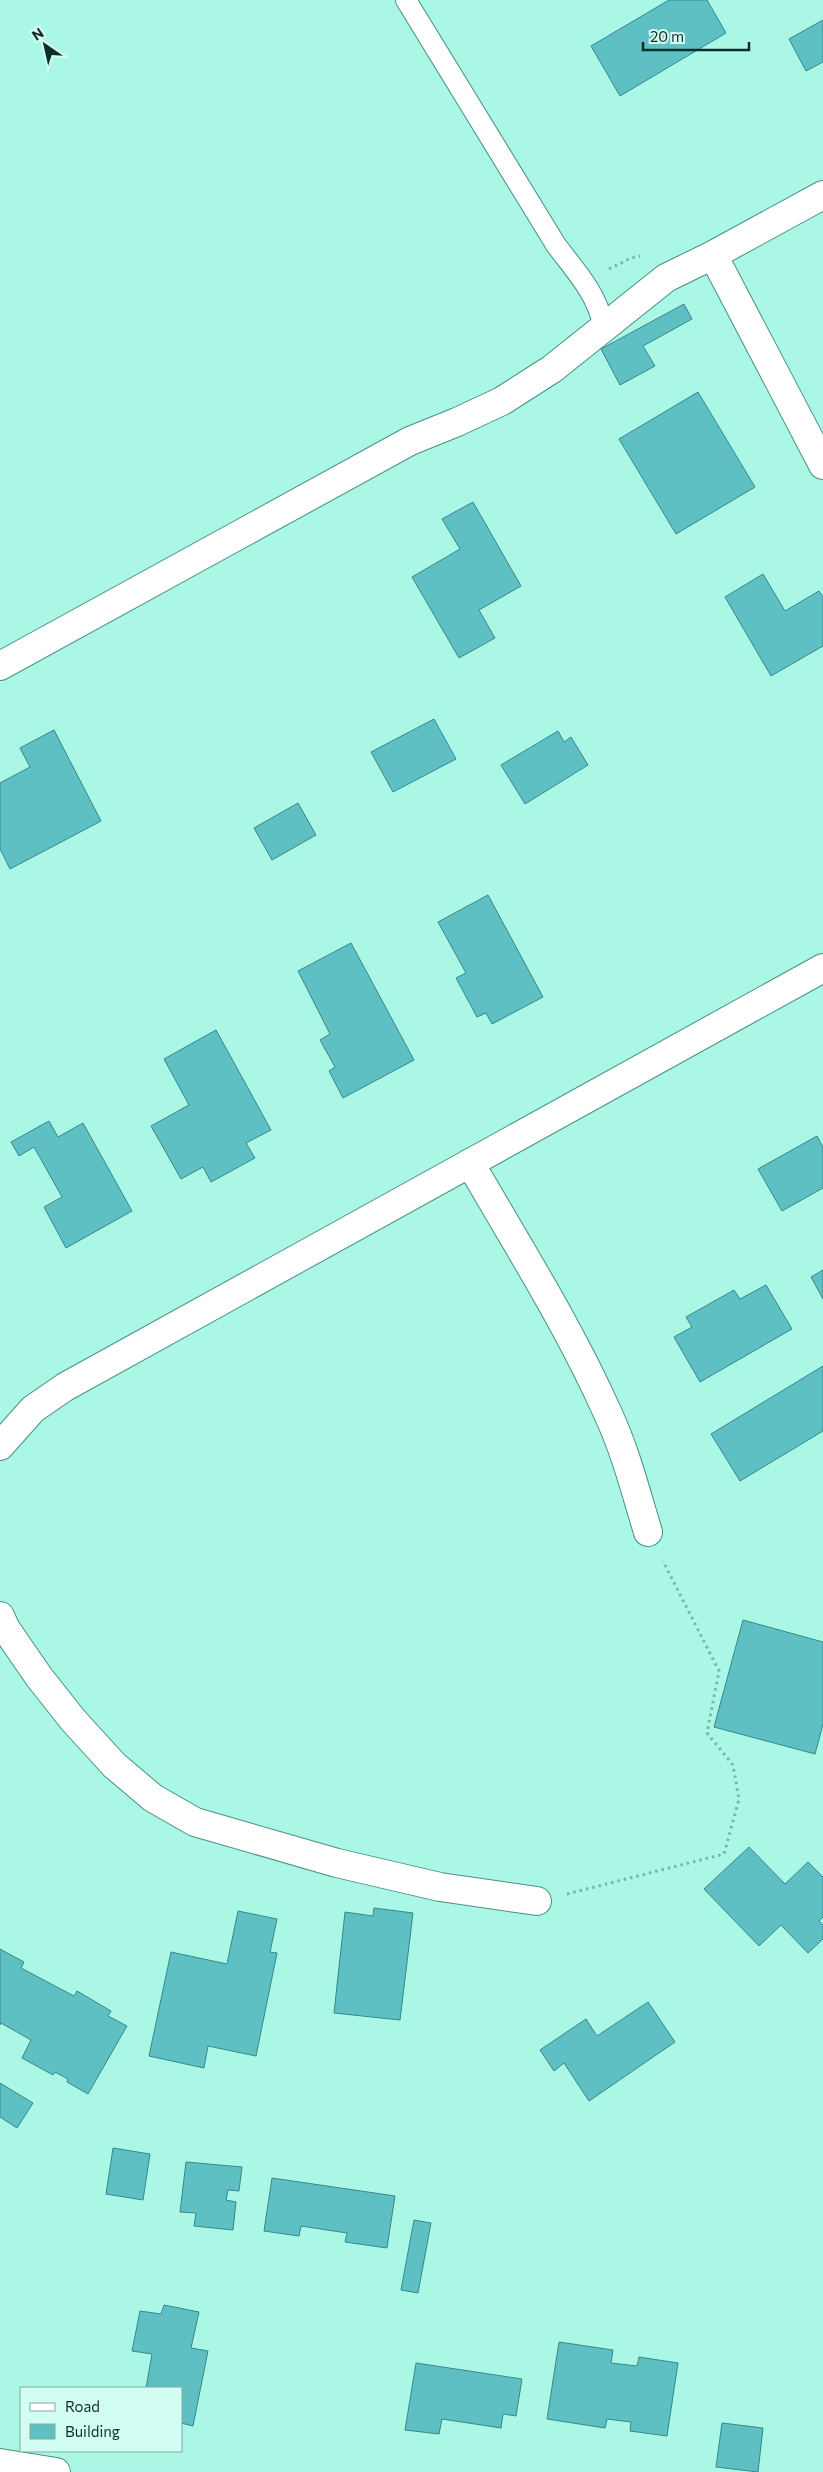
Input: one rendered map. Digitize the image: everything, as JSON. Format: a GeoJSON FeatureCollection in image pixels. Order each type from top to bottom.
{"type":"FeatureCollection","features":[{"type":"Feature","properties":{"kind":"street"},"geometry":{"type":"LineString","coordinates":[[0,666],[410,441],[458,422],[502,401],[552,369],[666,278],[713,255],[823,195]]}},
{"type":"Feature","properties":{"kind":"street"},"geometry":{"type":"LineString","coordinates":[[713,255],[823,465]]}},
{"type":"Feature","properties":{"kind":"street"},"geometry":{"type":"LineString","coordinates":[[0,1446],[33,1409],[65,1387],[823,968]]}},
{"type":"Feature","properties":{"kind":"street"},"geometry":{"type":"LineString","coordinates":[[470,1163],[591,1378],[610,1417],[648,1532]]}},
{"type":"Feature","properties":{"kind":"street"},"geometry":{"type":"LineString","coordinates":[[0,1616],[6,1629],[40,1677],[73,1720],[114,1765],[153,1798],[195,1822],[337,1863],[440,1887],[538,1901]]}},
{"type":"Feature","properties":{"kind":"street"},"geometry":{"type":"LineString","coordinates":[[0,2463],[56,2472]]}},
{"type":"Feature","properties":{"kind":"lane"},"geometry":{"type":"LineString","coordinates":[[406,0],[556,245],[599,305],[604,327]]}},
{"type":"Feature","properties":{"kind":"path"},"geometry":{"type":"LineString","coordinates":[[538,1901],[724,1854],[739,1799],[733,1765],[707,1733],[719,1671],[648,1532]]}},
{"type":"Feature","properties":{"kind":"building"},"geometry":{"type":"Polygon","coordinates":[[[669,0],[707,0],[726,33],[620,96],[591,46],[669,0]]]}},
{"type":"Feature","properties":{"kind":"building"},"geometry":{"type":"Polygon","coordinates":[[[823,20],[823,62],[806,71],[789,39],[823,20]]]}},
{"type":"Feature","properties":{"kind":"building"},"geometry":{"type":"Polygon","coordinates":[[[684,304],[692,319],[643,346],[655,366],[620,385],[601,349],[684,304]]]}},
{"type":"Feature","properties":{"kind":"building"},"geometry":{"type":"Polygon","coordinates":[[[698,392],[755,487],[676,534],[619,439],[698,392]]]}},
{"type":"Feature","properties":{"kind":"building"},"geometry":{"type":"Polygon","coordinates":[[[473,502],[521,586],[479,610],[495,638],[459,658],[412,577],[460,549],[442,519],[473,502]]]}},
{"type":"Feature","properties":{"kind":"building"},"geometry":{"type":"Polygon","coordinates":[[[763,574],[785,611],[819,591],[823,597],[823,646],[771,676],[725,597],[763,574]]]}},
{"type":"Feature","properties":{"kind":"building"},"geometry":{"type":"Polygon","coordinates":[[[434,719],[456,759],[393,792],[371,752],[434,719]]]}},
{"type":"Feature","properties":{"kind":"building"},"geometry":{"type":"Polygon","coordinates":[[[54,730],[101,821],[10,869],[0,849],[0,783],[30,767],[20,748],[54,730]]]}},
{"type":"Feature","properties":{"kind":"building"},"geometry":{"type":"Polygon","coordinates":[[[558,731],[564,742],[571,737],[588,765],[525,804],[501,765],[558,731]]]}},
{"type":"Feature","properties":{"kind":"building"},"geometry":{"type":"Polygon","coordinates":[[[298,803],[316,835],[272,860],[254,828],[298,803]]]}},
{"type":"Feature","properties":{"kind":"building"},"geometry":{"type":"Polygon","coordinates":[[[488,895],[543,997],[492,1024],[486,1013],[477,1017],[456,978],[466,973],[438,922],[488,895]]]}},
{"type":"Feature","properties":{"kind":"building"},"geometry":{"type":"Polygon","coordinates":[[[351,943],[414,1060],[343,1098],[329,1071],[335,1067],[320,1040],[330,1034],[298,971],[351,943]]]}},
{"type":"Feature","properties":{"kind":"building"},"geometry":{"type":"Polygon","coordinates":[[[216,1030],[271,1130],[246,1143],[255,1158],[211,1182],[203,1167],[181,1179],[151,1126],[189,1105],[164,1059],[216,1030]]]}},
{"type":"Feature","properties":{"kind":"building"},"geometry":{"type":"Polygon","coordinates":[[[49,1121],[58,1137],[83,1123],[132,1211],[66,1248],[44,1207],[62,1197],[34,1147],[19,1156],[11,1142],[49,1121]]]}},
{"type":"Feature","properties":{"kind":"building"},"geometry":{"type":"Polygon","coordinates":[[[817,1136],[823,1147],[823,1188],[782,1211],[758,1169],[817,1136]]]}},
{"type":"Feature","properties":{"kind":"building"},"geometry":{"type":"Polygon","coordinates":[[[823,1270],[823,1299],[811,1277],[823,1270]]]}},
{"type":"Feature","properties":{"kind":"building"},"geometry":{"type":"Polygon","coordinates":[[[766,1285],[792,1329],[700,1382],[674,1337],[692,1327],[686,1317],[734,1290],[740,1299],[766,1285]]]}},
{"type":"Feature","properties":{"kind":"building"},"geometry":{"type":"Polygon","coordinates":[[[823,1366],[823,1431],[740,1481],[711,1434],[823,1366]]]}},
{"type":"Feature","properties":{"kind":"building"},"geometry":{"type":"Polygon","coordinates":[[[743,1620],[823,1642],[823,1724],[815,1754],[714,1727],[743,1620]]]}},
{"type":"Feature","properties":{"kind":"building"},"geometry":{"type":"Polygon","coordinates":[[[749,1847],[785,1884],[808,1862],[823,1877],[823,1917],[819,1921],[823,1925],[823,1939],[808,1953],[781,1925],[759,1946],[704,1889],[749,1847]]]}},
{"type":"Feature","properties":{"kind":"building"},"geometry":{"type":"Polygon","coordinates":[[[374,1908],[413,1913],[400,2020],[334,2013],[345,1912],[373,1916],[374,1908]]]}},
{"type":"Feature","properties":{"kind":"building"},"geometry":{"type":"Polygon","coordinates":[[[238,1911],[277,1919],[270,1952],[277,1953],[256,2056],[208,2046],[204,2068],[149,2056],[171,1952],[227,1964],[238,1911]]]}},
{"type":"Feature","properties":{"kind":"building"},"geometry":{"type":"Polygon","coordinates":[[[0,1949],[24,1962],[21,1968],[74,1996],[77,1991],[111,2011],[108,2016],[127,2026],[88,2094],[67,2082],[68,2079],[55,2072],[53,2075],[22,2058],[31,2040],[1,2023],[0,2025],[0,1949]]]}},
{"type":"Feature","properties":{"kind":"building"},"geometry":{"type":"Polygon","coordinates":[[[648,2002],[675,2042],[589,2101],[564,2063],[554,2071],[540,2050],[586,2019],[597,2036],[648,2002]]]}},
{"type":"Feature","properties":{"kind":"building"},"geometry":{"type":"Polygon","coordinates":[[[0,2083],[33,2103],[17,2128],[0,2117],[0,2083]]]}},
{"type":"Feature","properties":{"kind":"building"},"geometry":{"type":"Polygon","coordinates":[[[113,2148],[150,2154],[143,2200],[106,2194],[113,2148]]]}},
{"type":"Feature","properties":{"kind":"building"},"geometry":{"type":"Polygon","coordinates":[[[186,2162],[242,2167],[239,2191],[228,2190],[226,2200],[236,2202],[233,2230],[194,2226],[196,2213],[180,2212],[186,2162]]]}},
{"type":"Feature","properties":{"kind":"building"},"geometry":{"type":"Polygon","coordinates":[[[272,2178],[395,2196],[387,2248],[345,2242],[347,2233],[301,2226],[299,2236],[264,2231],[272,2178]]]}},
{"type":"Feature","properties":{"kind":"building"},"geometry":{"type":"Polygon","coordinates":[[[414,2220],[431,2223],[418,2293],[401,2290],[414,2220]]]}},
{"type":"Feature","properties":{"kind":"building"},"geometry":{"type":"Polygon","coordinates":[[[164,2305],[199,2312],[191,2348],[208,2351],[193,2426],[182,2423],[182,2387],[146,2387],[152,2354],[132,2351],[140,2311],[161,2314],[164,2305]]]}},
{"type":"Feature","properties":{"kind":"building"},"geometry":{"type":"Polygon","coordinates":[[[559,2342],[613,2350],[611,2363],[637,2366],[639,2357],[678,2363],[667,2436],[630,2431],[631,2422],[607,2419],[605,2428],[547,2419],[559,2342]]]}},
{"type":"Feature","properties":{"kind":"building"},"geometry":{"type":"Polygon","coordinates":[[[416,2363],[522,2379],[516,2416],[503,2414],[501,2428],[442,2419],[439,2434],[405,2430],[416,2363]]]}},
{"type":"Feature","properties":{"kind":"building"},"geometry":{"type":"Polygon","coordinates":[[[722,2423],[763,2428],[758,2472],[716,2467],[722,2423]]]}}]}
